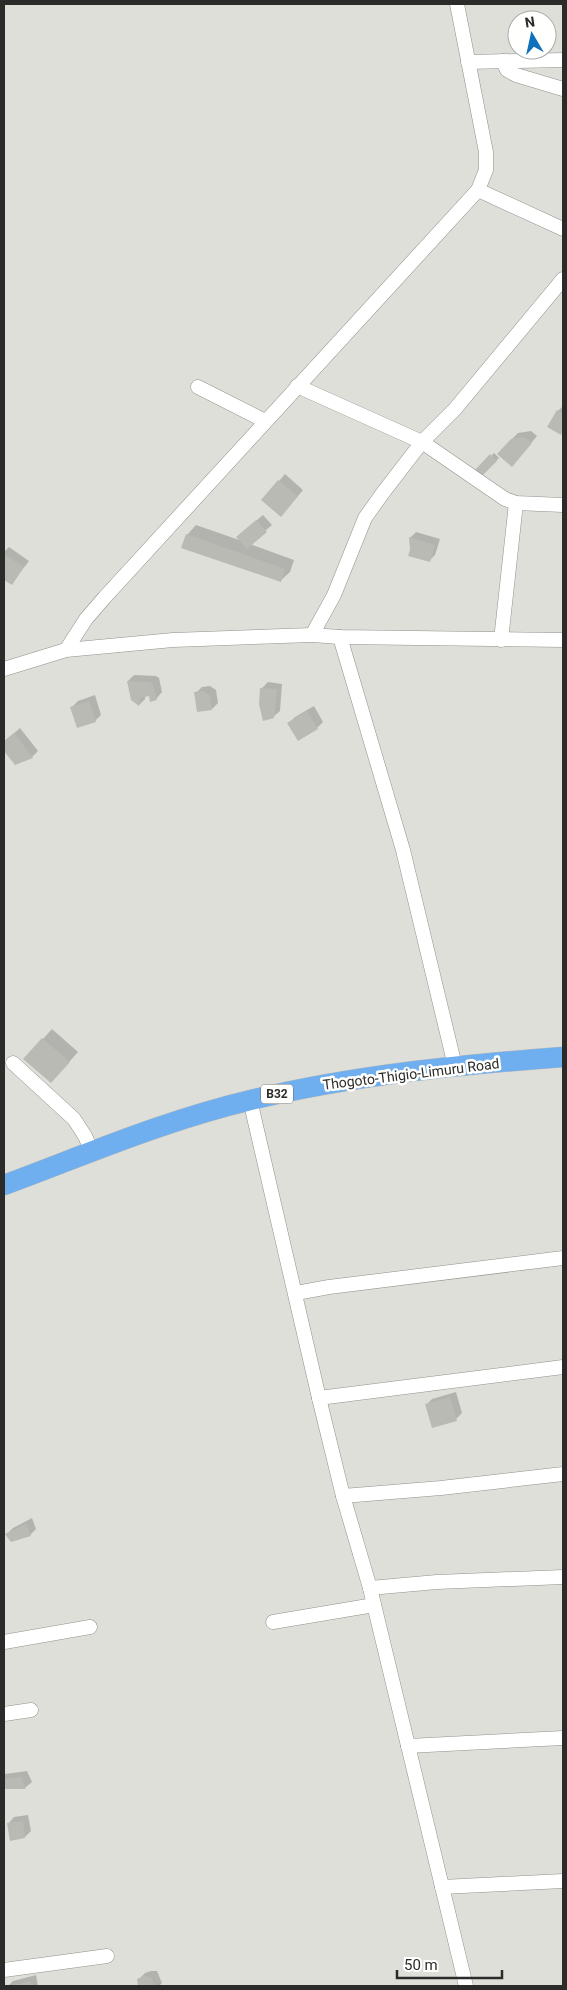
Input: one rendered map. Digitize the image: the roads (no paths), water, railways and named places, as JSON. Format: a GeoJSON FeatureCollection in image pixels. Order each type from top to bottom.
{"type":"FeatureCollection","features":[{"type":"Feature","properties":{"kind":"highway","name":"Thogoto-Thigio-Limuru Road"},"geometry":{"type":"LineString","coordinates":[[4,1186],[163,1125],[250,1100],[377,1075],[563,1057]]}},
{"type":"Feature","properties":{"kind":"street"},"geometry":{"type":"LineString","coordinates":[[66,650],[92,612],[478,190],[486,170],[486,152],[457,4]]}},
{"type":"Feature","properties":{"kind":"street"},"geometry":{"type":"LineString","coordinates":[[468,62],[563,60]]}},
{"type":"Feature","properties":{"kind":"street"},"geometry":{"type":"LineString","coordinates":[[504,61],[507,70],[516,75],[563,89]]}},
{"type":"Feature","properties":{"kind":"street"},"geometry":{"type":"LineString","coordinates":[[478,190],[563,229]]}},
{"type":"Feature","properties":{"kind":"street"},"geometry":{"type":"LineString","coordinates":[[312,635],[334,595],[365,518],[422,442],[455,410],[562,283]]}},
{"type":"Feature","properties":{"kind":"street"},"geometry":{"type":"LineString","coordinates":[[297,386],[422,442],[501,497],[516,503],[561,501]]}},
{"type":"Feature","properties":{"kind":"street"},"geometry":{"type":"LineString","coordinates":[[198,387],[265,421]]}},
{"type":"Feature","properties":{"kind":"street"},"geometry":{"type":"LineString","coordinates":[[501,640],[516,503]]}},
{"type":"Feature","properties":{"kind":"street"},"geometry":{"type":"LineString","coordinates":[[4,669],[66,650],[173,640],[312,635],[563,640]]}},
{"type":"Feature","properties":{"kind":"street"},"geometry":{"type":"LineString","coordinates":[[340,637],[403,850],[455,1066]]}},
{"type":"Feature","properties":{"kind":"street"},"geometry":{"type":"LineString","coordinates":[[13,1063],[74,1119],[85,1136],[92,1152]]}},
{"type":"Feature","properties":{"kind":"street"},"geometry":{"type":"LineString","coordinates":[[250,1100],[319,1398],[343,1496],[370,1588],[466,1986]]}},
{"type":"Feature","properties":{"kind":"street"},"geometry":{"type":"LineString","coordinates":[[296,1293],[329,1287],[563,1258]]}},
{"type":"Feature","properties":{"kind":"street"},"geometry":{"type":"LineString","coordinates":[[319,1398],[563,1367]]}},
{"type":"Feature","properties":{"kind":"street"},"geometry":{"type":"LineString","coordinates":[[343,1496],[441,1488],[563,1474]]}},
{"type":"Feature","properties":{"kind":"street"},"geometry":{"type":"LineString","coordinates":[[370,1588],[437,1582],[563,1577]]}},
{"type":"Feature","properties":{"kind":"street"},"geometry":{"type":"LineString","coordinates":[[273,1622],[374,1605]]}},
{"type":"Feature","properties":{"kind":"street"},"geometry":{"type":"LineString","coordinates":[[4,1642],[90,1627]]}},
{"type":"Feature","properties":{"kind":"street"},"geometry":{"type":"LineString","coordinates":[[4,1714],[31,1710]]}},
{"type":"Feature","properties":{"kind":"street"},"geometry":{"type":"LineString","coordinates":[[408,1746],[563,1738]]}},
{"type":"Feature","properties":{"kind":"street"},"geometry":{"type":"LineString","coordinates":[[442,1887],[563,1881]]}},
{"type":"Feature","properties":{"kind":"street"},"geometry":{"type":"LineString","coordinates":[[4,1970],[107,1956]]}}]}
